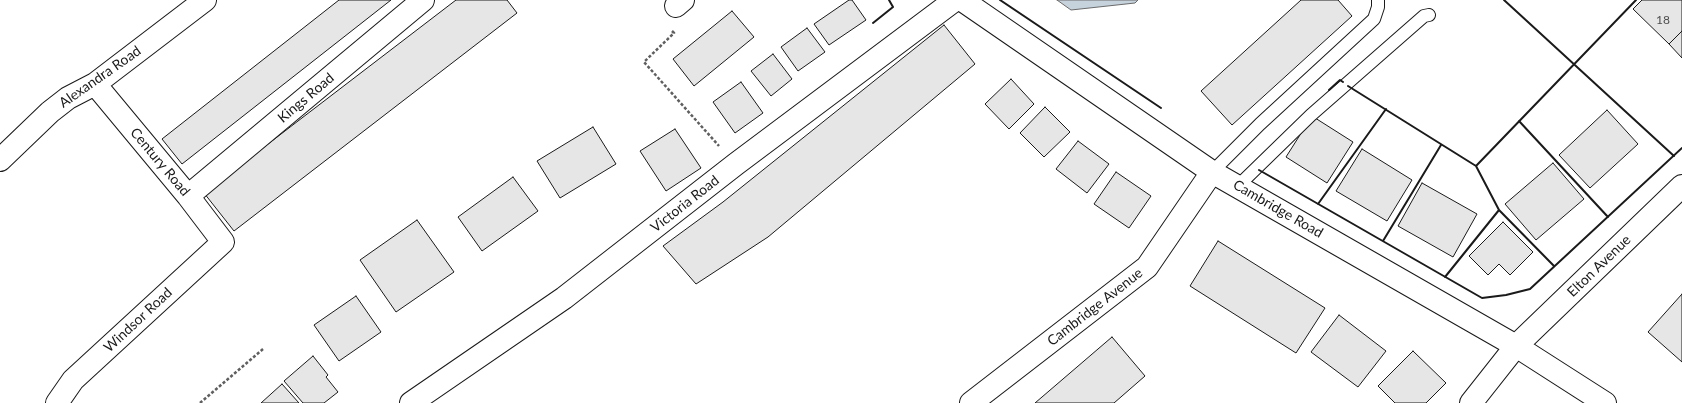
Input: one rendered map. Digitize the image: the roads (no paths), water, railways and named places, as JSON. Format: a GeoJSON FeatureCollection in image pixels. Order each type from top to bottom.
{"type":"FeatureCollection","features":[{"type":"Feature","properties":{"kind":"street","name":"Alexandra Road"},"geometry":{"type":"LineString","coordinates":[[0,160],[50,112],[68,98],[95,84],[205,0]]}},
{"type":"Feature","properties":{"kind":"street","name":"Kings Road"},"geometry":{"type":"LineString","coordinates":[[188,196],[423,0]]}},
{"type":"Feature","properties":{"kind":"street","name":"Victoria Road"},"geometry":{"type":"LineString","coordinates":[[411,403],[564,298],[736,164],[955,0]]}},
{"type":"Feature","properties":{"kind":"street","name":"Cambridge Road"},"geometry":{"type":"LineString","coordinates":[[962,0],[1212,172],[1516,346],[1605,403]]}},
{"type":"Feature","properties":{"kind":"street","name":"Century Road"},"geometry":{"type":"LineString","coordinates":[[95,84],[188,196],[223,242]]}},
{"type":"Feature","properties":{"kind":"street","name":"Cambridge Avenue"},"geometry":{"type":"LineString","coordinates":[[971,403],[1147,267],[1212,172]]}},
{"type":"Feature","properties":{"kind":"street","name":"Elton Avenue"},"geometry":{"type":"LineString","coordinates":[[1471,403],[1516,346],[1682,186]]}},
{"type":"Feature","properties":{"kind":"street","name":"Windsor Road"},"geometry":{"type":"LineString","coordinates":[[57,403],[73,380],[223,242]]}},
{"type":"Feature","properties":{"kind":"lane"},"geometry":{"type":"LineString","coordinates":[[1212,172],[1260,124],[1374,19],[1378,7],[1378,0]]}},
{"type":"Feature","properties":{"kind":"lane"},"geometry":{"type":"LineString","coordinates":[[1238,186],[1311,114],[1424,16],[1429,15]]}}]}
